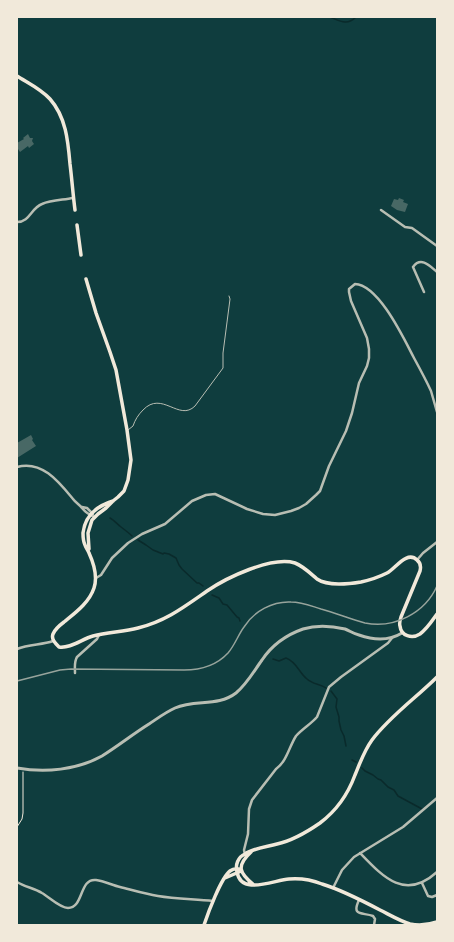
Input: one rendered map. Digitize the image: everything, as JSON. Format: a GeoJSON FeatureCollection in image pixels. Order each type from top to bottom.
{"type":"FeatureCollection","features":[{"type":"Feature","properties":{"kind":"main road"},"geometry":{"type":"LineString","coordinates":[[17,76],[46,95],[61,116],[67,138],[75,210]]}},
{"type":"Feature","properties":{"kind":"main road"},"geometry":{"type":"LineString","coordinates":[[77,225],[81,254]]}},
{"type":"Feature","properties":{"kind":"main road"},"geometry":{"type":"LineString","coordinates":[[86,279],[96,313],[114,362],[131,455],[130,473],[124,491],[95,517],[90,525],[88,533],[89,550],[95,569],[96,578],[91,596],[55,630],[53,641],[59,646],[64,647],[86,638],[137,628],[158,622],[177,612],[224,581],[242,572],[276,562],[295,563],[320,580],[333,584],[362,582],[372,579],[388,573],[406,558],[411,557],[417,560],[421,566],[400,619],[402,633],[411,637],[420,634],[437,614]]}},
{"type":"Feature","properties":{"kind":"main road"},"geometry":{"type":"LineString","coordinates":[[89,550],[85,546],[83,534],[85,525],[96,508],[113,501]]}},
{"type":"Feature","properties":{"kind":"main road"},"geometry":{"type":"LineString","coordinates":[[437,677],[374,738],[364,754],[345,795],[331,814],[316,826],[290,840],[251,851],[238,860],[236,868],[239,878],[247,885],[259,885],[285,879],[313,881],[333,888],[410,924],[420,925],[437,922]]}},
{"type":"Feature","properties":{"kind":"main road"},"geometry":{"type":"LineString","coordinates":[[245,855],[241,870],[245,878],[254,885]]}},
{"type":"Feature","properties":{"kind":"main road"},"geometry":{"type":"LineString","coordinates":[[204,925],[213,901],[225,878],[230,871],[236,868],[241,870]]}},
{"type":"Feature","properties":{"kind":"main road"},"geometry":{"type":"LineString","coordinates":[[225,878],[241,870]]}},
{"type":"Feature","properties":{"kind":"street"},"geometry":{"type":"LineString","coordinates":[[17,222],[25,220],[37,207],[42,204],[74,198]]}},
{"type":"Feature","properties":{"kind":"street"},"geometry":{"type":"LineString","coordinates":[[381,210],[405,227],[412,228],[437,246]]}},
{"type":"Feature","properties":{"kind":"street"},"geometry":{"type":"LineString","coordinates":[[424,292],[413,267],[416,263],[424,262],[437,272]]}},
{"type":"Feature","properties":{"kind":"street"},"geometry":{"type":"LineString","coordinates":[[96,578],[100,575],[112,558],[128,543],[142,534],[165,524],[192,501],[206,495],[215,494],[247,510],[275,515],[299,508],[316,496],[320,491],[328,466],[336,454],[346,432],[359,383],[369,358],[370,349],[367,338],[348,292],[349,289],[355,284],[362,286],[371,292],[392,317],[431,391],[437,412]]}},
{"type":"Feature","properties":{"kind":"street"},"geometry":{"type":"LineString","coordinates":[[17,467],[26,465],[45,471],[59,482],[76,503],[87,508],[95,517]]}},
{"type":"Feature","properties":{"kind":"street"},"geometry":{"type":"LineString","coordinates":[[417,560],[437,542]]}},
{"type":"Feature","properties":{"kind":"street"},"geometry":{"type":"LineString","coordinates":[[17,768],[42,770],[75,767],[102,756],[162,714],[190,704],[226,699],[243,687],[263,658],[275,645],[289,635],[302,630],[320,626],[332,627],[373,639],[383,639],[402,633]]}},
{"type":"Feature","properties":{"kind":"street"},"geometry":{"type":"LineString","coordinates":[[75,672],[75,660],[97,639],[99,635]]}},
{"type":"Feature","properties":{"kind":"street"},"geometry":{"type":"LineString","coordinates":[[245,855],[244,850],[248,831],[249,809],[252,800],[280,766],[296,737],[317,717],[329,687],[388,643],[392,637]]}},
{"type":"Feature","properties":{"kind":"street"},"geometry":{"type":"LineString","coordinates":[[17,649],[53,641]]}},
{"type":"Feature","properties":{"kind":"street"},"geometry":{"type":"LineString","coordinates":[[333,888],[345,866],[354,857],[403,827],[437,798]]}},
{"type":"Feature","properties":{"kind":"street"},"geometry":{"type":"LineString","coordinates":[[360,853],[376,870],[397,884],[408,885],[422,883],[437,872]]}},
{"type":"Feature","properties":{"kind":"street"},"geometry":{"type":"LineString","coordinates":[[17,882],[41,892],[63,907],[69,908],[74,906],[79,901],[85,886],[93,880],[158,896],[213,901]]}},
{"type":"Feature","properties":{"kind":"street"},"geometry":{"type":"LineString","coordinates":[[422,883],[428,896],[437,895]]}},
{"type":"Feature","properties":{"kind":"street"},"geometry":{"type":"LineString","coordinates":[[359,900],[356,907],[357,911],[361,914],[373,916],[375,919],[374,925]]}},
{"type":"Feature","properties":{"kind":"lane"},"geometry":{"type":"LineString","coordinates":[[127,430],[133,426],[141,412],[148,405],[153,403],[160,403],[186,411],[195,406],[223,368],[223,353],[230,299],[229,296]]}},
{"type":"Feature","properties":{"kind":"path"},"geometry":{"type":"LineString","coordinates":[[17,827],[22,819],[23,813],[23,771]]}},
{"type":"Feature","properties":{"kind":"building"},"geometry":{"type":"Polygon","coordinates":[[[28,134],[30,138],[33,138],[32,141],[34,144],[29,148],[28,146],[20,152],[18,149],[17,150],[17,143],[24,139],[23,138],[28,134]]]}},
{"type":"Feature","properties":{"kind":"building"},"geometry":{"type":"Polygon","coordinates":[[[399,198],[408,204],[405,212],[397,210],[391,206],[394,199],[398,200],[399,198]]]}},
{"type":"Feature","properties":{"kind":"building"},"geometry":{"type":"Polygon","coordinates":[[[31,435],[36,446],[17,458],[17,443],[31,435]]]}},
{"type":"Feature","properties":{"kind":"waterway"},"geometry":{"type":"LineString","coordinates":[[330,17],[346,22],[353,20],[356,17]]}},
{"type":"Feature","properties":{"kind":"waterway"},"geometry":{"type":"LineString","coordinates":[[110,518],[132,536]]}},
{"type":"Feature","properties":{"kind":"waterway"},"geometry":{"type":"LineString","coordinates":[[138,540],[153,550],[163,554],[169,554],[176,558],[182,569],[197,583],[203,586]]}},
{"type":"Feature","properties":{"kind":"waterway"},"geometry":{"type":"LineString","coordinates":[[212,595],[219,598],[223,604],[227,605],[240,621]]}},
{"type":"Feature","properties":{"kind":"waterway"},"geometry":{"type":"LineString","coordinates":[[273,659],[279,661],[286,658],[290,660],[309,681],[326,688]]}},
{"type":"Feature","properties":{"kind":"waterway"},"geometry":{"type":"LineString","coordinates":[[331,691],[337,699],[336,707],[346,746]]}},
{"type":"Feature","properties":{"kind":"waterway"},"geometry":{"type":"LineString","coordinates":[[352,760],[356,762]]}},
{"type":"Feature","properties":{"kind":"waterway"},"geometry":{"type":"LineString","coordinates":[[362,768],[394,790],[398,796],[422,809]]}},
{"type":"Feature","properties":{"kind":"railway"},"geometry":{"type":"LineString","coordinates":[[17,681],[60,670],[71,669],[184,670],[202,668],[213,664],[228,653],[248,621],[264,608],[271,605],[284,602],[299,603],[310,605],[365,623],[387,624],[407,617],[417,611],[432,596],[437,586]]}}]}
